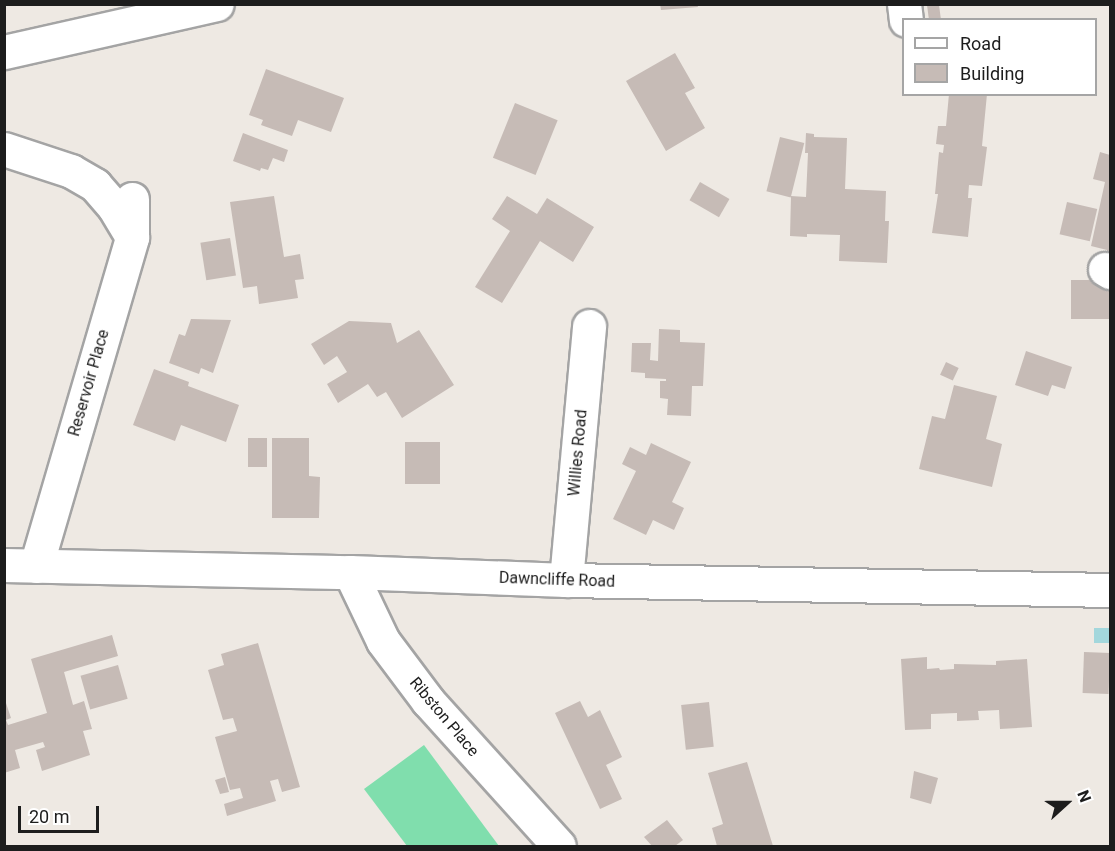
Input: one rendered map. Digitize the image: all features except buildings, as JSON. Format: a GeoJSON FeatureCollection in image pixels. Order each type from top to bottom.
{"type":"FeatureCollection","features":[{"type":"Feature","properties":{"kind":"street"},"geometry":{"type":"LineString","coordinates":[[4,52],[217,4]]}},
{"type":"Feature","properties":{"kind":"street"},"geometry":{"type":"LineString","coordinates":[[4,149],[72,171],[95,185],[114,207],[132,237]]}},
{"type":"Feature","properties":{"kind":"street","name":"Reservoir Place"},"geometry":{"type":"LineString","coordinates":[[20,566],[132,237],[132,199]]}},
{"type":"Feature","properties":{"kind":"street","name":"Willies Road"},"geometry":{"type":"LineString","coordinates":[[566,580],[589,326]]}},
{"type":"Feature","properties":{"kind":"street","name":"Dawncliffe Road"},"geometry":{"type":"LineString","coordinates":[[20,566],[350,572],[566,580],[1110,590]]}},
{"type":"Feature","properties":{"kind":"street","name":"Ribston Place"},"geometry":{"type":"LineString","coordinates":[[350,572],[383,641],[428,701],[559,846]]}},
{"type":"Feature","properties":{"kind":"green space"},"geometry":{"type":"Polygon","coordinates":[[[424,745],[499,846],[407,846],[364,789],[424,745]]]}},
{"type":"Feature","properties":{"kind":"water"},"geometry":{"type":"Polygon","coordinates":[[[1094,628],[1110,628],[1110,643],[1094,643],[1094,628]]]}}]}
